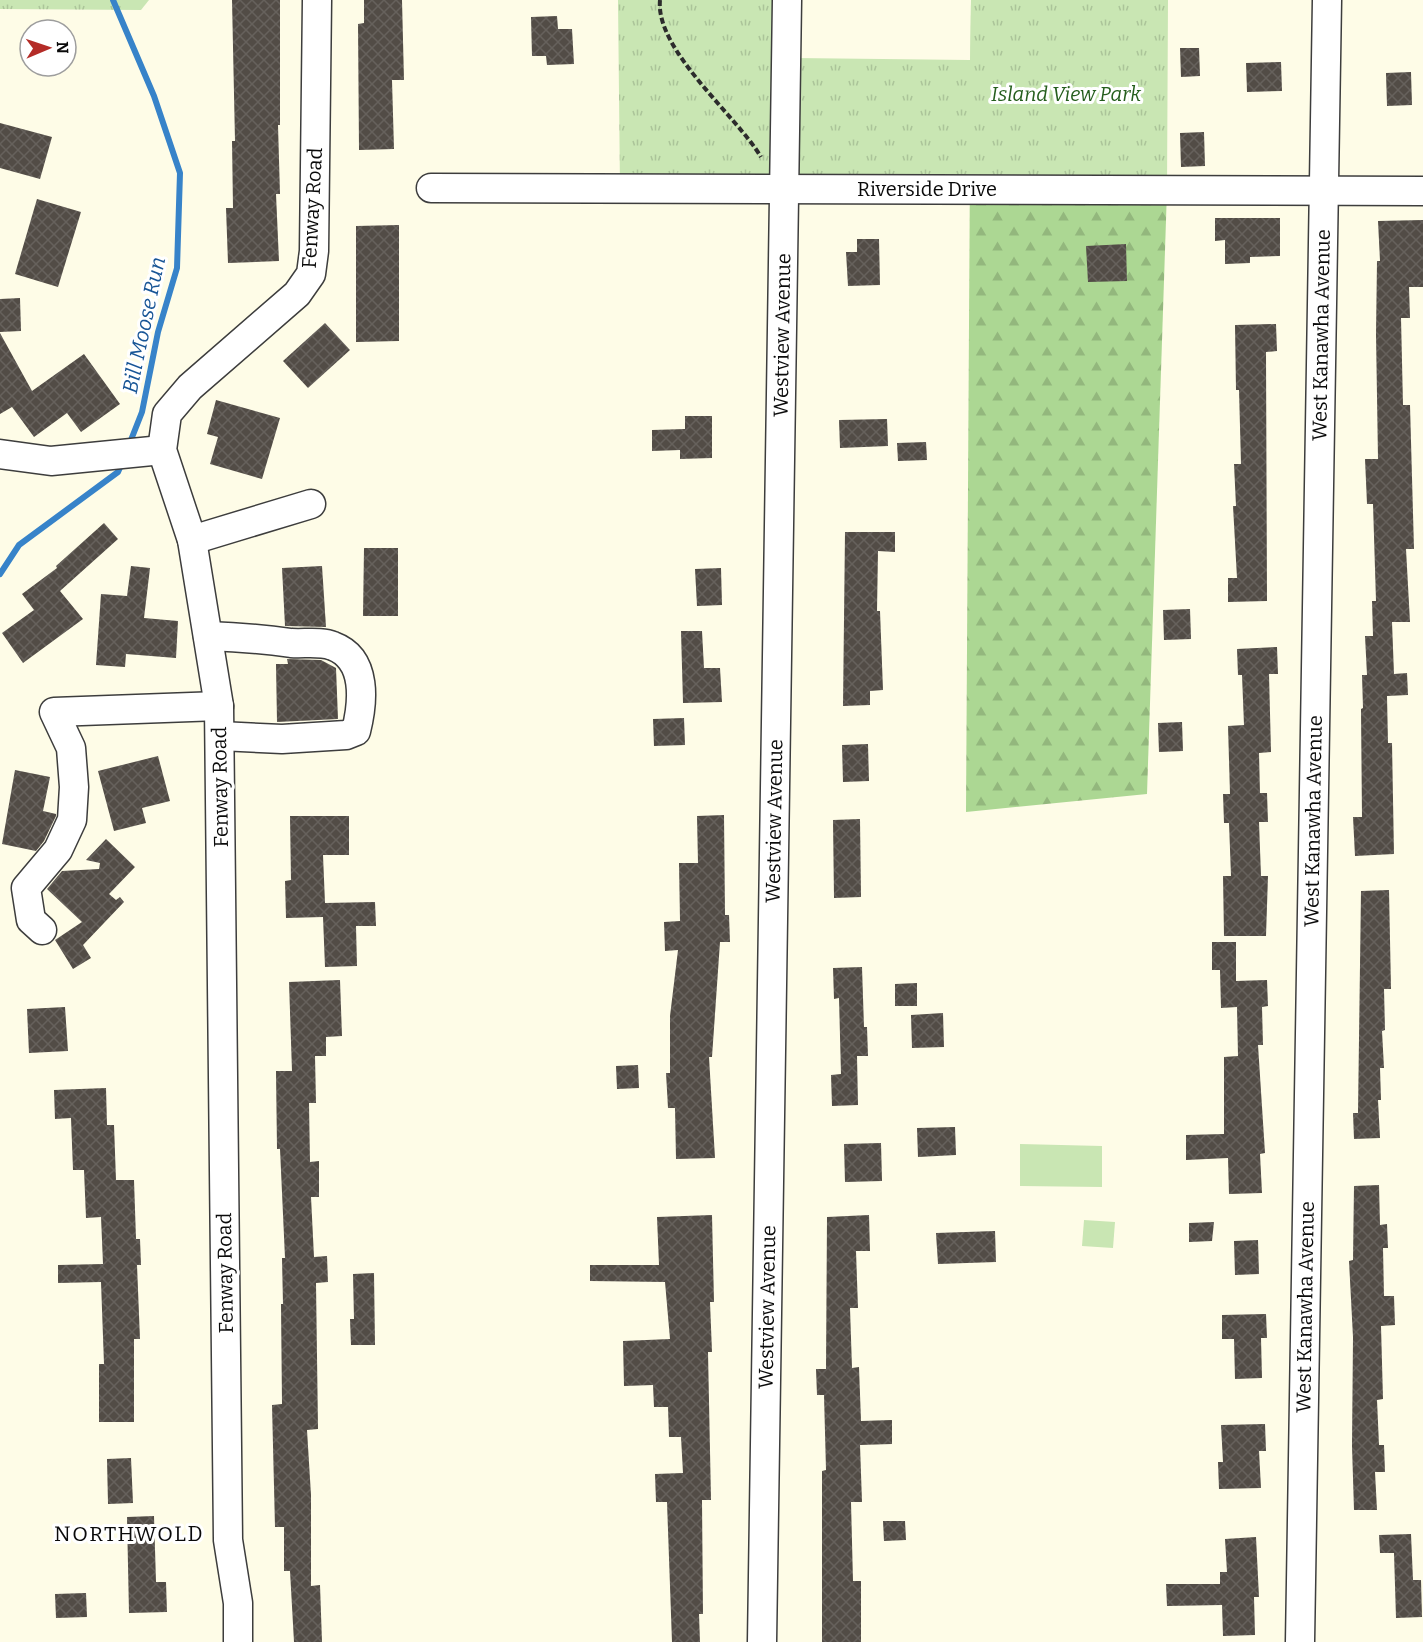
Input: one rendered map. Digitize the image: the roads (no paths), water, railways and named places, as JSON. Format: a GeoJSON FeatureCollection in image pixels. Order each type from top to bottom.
{"type":"FeatureCollection","features":[{"type":"Feature","properties":{"kind":"street","name":"Fenway Road"},"geometry":{"type":"LineString","coordinates":[[238,1642],[238,1603],[228,1540],[219,706],[192,540],[162,450],[167,414],[190,387],[297,294],[311,274],[314,251],[317,0]]}},
{"type":"Feature","properties":{"kind":"street","name":"Westview Avenue"},"geometry":{"type":"LineString","coordinates":[[762,1642],[787,0]]}},
{"type":"Feature","properties":{"kind":"street","name":"West Kanawha Avenue"},"geometry":{"type":"LineString","coordinates":[[1300,1642],[1326,0]]}},
{"type":"Feature","properties":{"kind":"street","name":"Riverside Drive"},"geometry":{"type":"LineString","coordinates":[[430,188],[1423,191]]}},
{"type":"Feature","properties":{"kind":"street"},"geometry":{"type":"LineString","coordinates":[[0,454],[51,461],[162,450]]}},
{"type":"Feature","properties":{"kind":"street"},"geometry":{"type":"LineString","coordinates":[[192,540],[311,504]]}},
{"type":"Feature","properties":{"kind":"street"},"geometry":{"type":"LineString","coordinates":[[208,636],[267,638],[291,643],[332,646],[350,658],[361,682],[362,706],[356,731],[346,735],[282,739],[220,736]]}},
{"type":"Feature","properties":{"kind":"street"},"geometry":{"type":"LineString","coordinates":[[42,930],[31,920],[26,888],[58,850],[72,820],[74,787],[71,748],[54,712],[219,706]]}},
{"type":"Feature","properties":{"kind":"waterway","name":"Bill Moose Run"},"geometry":{"type":"LineString","coordinates":[[113,0],[154,96],[180,173],[177,268],[158,332],[142,412],[129,445]]}},
{"type":"Feature","properties":{"kind":"waterway","name":"Bill Moose Run"},"geometry":{"type":"LineString","coordinates":[[0,574],[19,545],[118,472],[122,463]]}},
{"type":"Feature","properties":{"kind":"district","name":"NORTHWOLD"},"geometry":{"type":"Point","coordinates":[129,1534]}},
{"type":"Feature","properties":{"kind":"park label","name":"Island View Park"},"geometry":{"type":"Point","coordinates":[1066,94]}}]}
